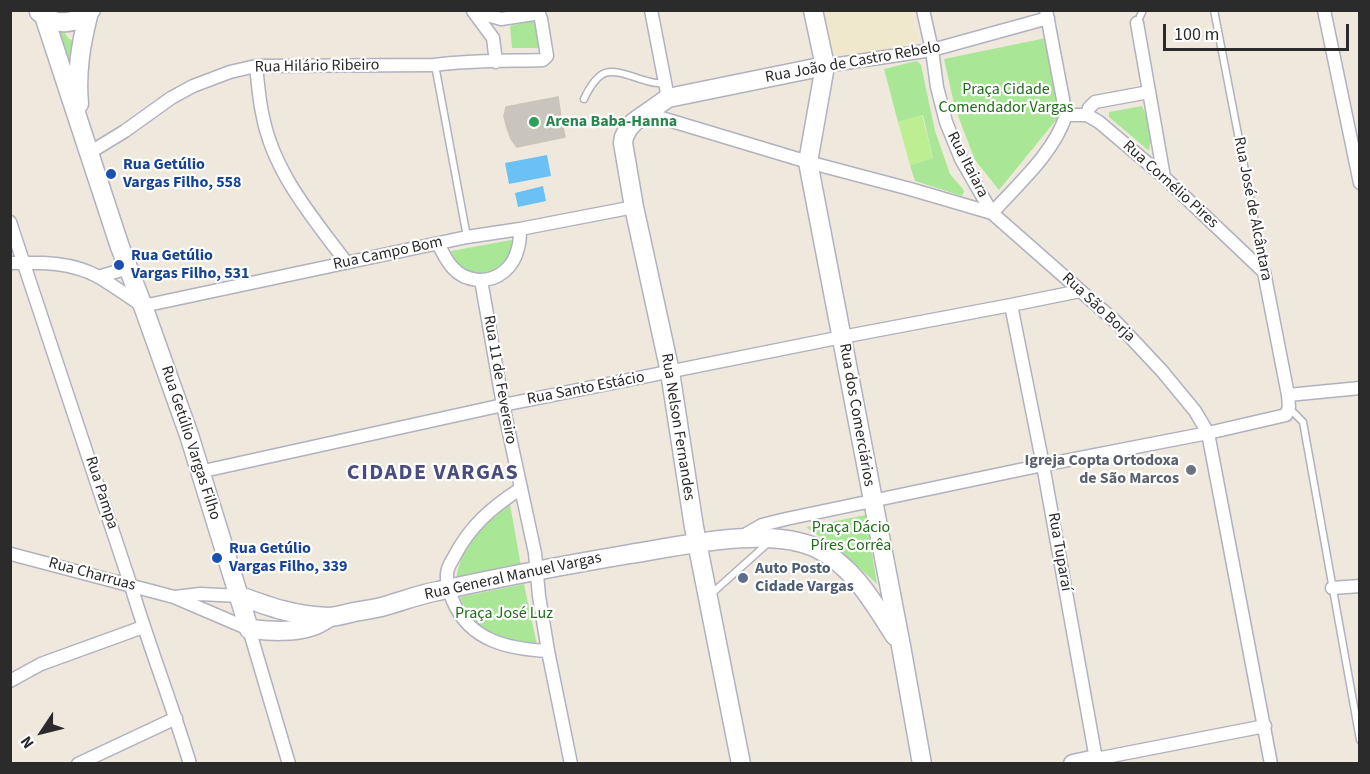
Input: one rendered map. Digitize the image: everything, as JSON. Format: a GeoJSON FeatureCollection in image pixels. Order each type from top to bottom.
{"type":"FeatureCollection","features":[{"type":"Feature","properties":{"kind":"street"},"geometry":{"type":"LineString","coordinates":[[651,10],[659,100]]}},
{"type":"Feature","properties":{"kind":"street"},"geometry":{"type":"LineString","coordinates":[[813,10],[825,66]]}},
{"type":"Feature","properties":{"kind":"street","name":"Rua Itaiara"},"geometry":{"type":"LineString","coordinates":[[923,10],[946,122],[961,159],[992,213]]}},
{"type":"Feature","properties":{"kind":"street"},"geometry":{"type":"LineString","coordinates":[[1324,10],[1359,183]]}},
{"type":"Feature","properties":{"kind":"street"},"geometry":{"type":"LineString","coordinates":[[40,12],[56,22],[65,23],[80,19],[90,11]]}},
{"type":"Feature","properties":{"kind":"street","name":"Rua Getúlio Vargas Filho"},"geometry":{"type":"LineString","coordinates":[[81,126],[78,97],[79,62],[81,41],[90,11]]}},
{"type":"Feature","properties":{"kind":"street"},"geometry":{"type":"LineString","coordinates":[[473,11],[493,38],[496,62]]}},
{"type":"Feature","properties":{"kind":"street","name":"Rua Hilário Ribeiro"},"geometry":{"type":"LineString","coordinates":[[89,153],[171,98],[193,86],[230,72],[256,66],[434,65],[545,59],[547,56],[539,14],[501,19],[473,11]]}},
{"type":"Feature","properties":{"kind":"street","name":"Rua Getúlio Vargas Filho"},"geometry":{"type":"LineString","coordinates":[[40,12],[189,435],[240,596],[258,630],[289,763]]}},
{"type":"Feature","properties":{"kind":"street"},"geometry":{"type":"LineString","coordinates":[[992,213],[1047,152],[1062,129],[1066,115],[1047,14]]}},
{"type":"Feature","properties":{"kind":"street","name":"Rua João de Castro Rebelo"},"geometry":{"type":"LineString","coordinates":[[659,100],[825,66],[932,50],[1047,14]]}},
{"type":"Feature","properties":{"kind":"street"},"geometry":{"type":"LineString","coordinates":[[1137,23],[1164,177]]}},
{"type":"Feature","properties":{"kind":"street"},"geometry":{"type":"LineString","coordinates":[[256,66],[263,118],[283,172],[298,198],[346,262]]}},
{"type":"Feature","properties":{"kind":"street","name":"Rua dos Comerciários"},"geometry":{"type":"LineString","coordinates":[[825,66],[807,162],[922,764]]}},
{"type":"Feature","properties":{"kind":"street"},"geometry":{"type":"LineString","coordinates":[[1066,115],[1087,115],[1089,108],[1095,102],[1149,92]]}},
{"type":"Feature","properties":{"kind":"street","name":"Rua São Borja"},"geometry":{"type":"LineString","coordinates":[[659,100],[807,162],[992,213],[1117,323],[1162,371],[1195,411],[1208,434],[1271,764]]}},
{"type":"Feature","properties":{"kind":"street","name":"Rua Nelson Fernandes"},"geometry":{"type":"LineString","coordinates":[[659,100],[628,129],[623,143],[634,207],[670,372],[697,543],[741,764]]}},
{"type":"Feature","properties":{"kind":"street","name":"Rua Cornélio Pires"},"geometry":{"type":"LineString","coordinates":[[1087,115],[1164,177],[1264,272]]}},
{"type":"Feature","properties":{"kind":"street","name":"Rua Campo Bom"},"geometry":{"type":"LineString","coordinates":[[143,306],[467,237],[634,207]]}},
{"type":"Feature","properties":{"kind":"street"},"geometry":{"type":"LineString","coordinates":[[438,244],[453,268],[460,274],[472,279],[492,279],[508,268],[514,259],[520,229]]}},
{"type":"Feature","properties":{"kind":"street","name":"Rua Pampa"},"geometry":{"type":"LineString","coordinates":[[12,230],[25,263],[190,764]]}},
{"type":"Feature","properties":{"kind":"street"},"geometry":{"type":"LineString","coordinates":[[10,263],[62,264],[98,277],[143,306]]}},
{"type":"Feature","properties":{"kind":"street"},"geometry":{"type":"LineString","coordinates":[[98,277],[128,267]]}},
{"type":"Feature","properties":{"kind":"street","name":"Rua José de Alcântara"},"geometry":{"type":"LineString","coordinates":[[1264,272],[1287,406]]}},
{"type":"Feature","properties":{"kind":"street","name":"Rua 11 de Fevereiro"},"geometry":{"type":"LineString","coordinates":[[481,280],[502,405],[537,571],[548,651],[571,764]]}},
{"type":"Feature","properties":{"kind":"street","name":"Rua Santo Estácio"},"geometry":{"type":"LineString","coordinates":[[199,472],[502,405],[1080,291]]}},
{"type":"Feature","properties":{"kind":"street","name":"Rua Tuparaí"},"geometry":{"type":"LineString","coordinates":[[1011,305],[1043,465],[1096,761]]}},
{"type":"Feature","properties":{"kind":"street"},"geometry":{"type":"LineString","coordinates":[[740,538],[762,525],[1043,465],[1208,434],[1287,406],[1359,388]]}},
{"type":"Feature","properties":{"kind":"street"},"geometry":{"type":"LineString","coordinates":[[520,489],[483,516],[460,546],[447,574],[448,589],[460,613],[472,628],[492,642],[548,651]]}},
{"type":"Feature","properties":{"kind":"street"},"geometry":{"type":"LineString","coordinates":[[697,543],[740,538],[771,539],[796,542],[818,549],[855,578],[901,645]]}},
{"type":"Feature","properties":{"kind":"street","name":"Rua General Manuel Vargas"},"geometry":{"type":"LineString","coordinates":[[240,596],[298,615],[330,617],[384,606],[438,591],[537,571],[697,543]]}},
{"type":"Feature","properties":{"kind":"street","name":"Rua Charruas"},"geometry":{"type":"LineString","coordinates":[[11,554],[174,597],[258,630]]}},
{"type":"Feature","properties":{"kind":"street"},"geometry":{"type":"LineString","coordinates":[[1332,588],[1359,586]]}},
{"type":"Feature","properties":{"kind":"street","name":"Rua Charruas"},"geometry":{"type":"LineString","coordinates":[[174,597],[200,594],[240,596]]}},
{"type":"Feature","properties":{"kind":"street"},"geometry":{"type":"LineString","coordinates":[[258,630],[273,625],[275,617],[272,609],[264,604]]}},
{"type":"Feature","properties":{"kind":"street","name":"Rua General Manuel Vargas"},"geometry":{"type":"LineString","coordinates":[[258,630],[299,629],[313,626],[330,617]]}},
{"type":"Feature","properties":{"kind":"street"},"geometry":{"type":"LineString","coordinates":[[10,681],[41,664],[143,627]]}},
{"type":"Feature","properties":{"kind":"street"},"geometry":{"type":"LineString","coordinates":[[78,764],[176,718]]}},
{"type":"Feature","properties":{"kind":"street"},"geometry":{"type":"LineString","coordinates":[[1073,764],[1265,726]]}},
{"type":"Feature","properties":{"kind":"lane"},"geometry":{"type":"LineString","coordinates":[[1137,23],[1143,10]]}},
{"type":"Feature","properties":{"kind":"lane","name":"Rua José de Alcântara"},"geometry":{"type":"LineString","coordinates":[[1214,10],[1264,272]]}},
{"type":"Feature","properties":{"kind":"lane"},"geometry":{"type":"LineString","coordinates":[[434,65],[467,237]]}},
{"type":"Feature","properties":{"kind":"lane"},"geometry":{"type":"LineString","coordinates":[[584,99],[595,80],[603,74],[614,71],[648,82],[659,100]]}},
{"type":"Feature","properties":{"kind":"lane","name":"Rua José de Alcântara"},"geometry":{"type":"LineString","coordinates":[[1287,406],[1303,422],[1359,740]]}},
{"type":"Feature","properties":{"kind":"lane"},"geometry":{"type":"LineString","coordinates":[[708,597],[771,539]]}},
{"type":"Feature","properties":{"kind":"shaded area"},"geometry":{"type":"Polygon","coordinates":[[[821,11],[912,11],[919,43],[831,60],[821,11]]]}},
{"type":"Feature","properties":{"kind":"green space"},"geometry":{"type":"Polygon","coordinates":[[[535,20],[539,48],[512,48],[510,26],[535,20]]]}},
{"type":"Feature","properties":{"kind":"green space"},"geometry":{"type":"Polygon","coordinates":[[[53,30],[65,33],[73,41],[70,74],[53,30]]]}},
{"type":"Feature","properties":{"kind":"green space","name":"Praça Cidade Comendador Vargas"},"geometry":{"type":"Polygon","coordinates":[[[1046,38],[1061,114],[999,190],[975,160],[955,108],[944,59],[1046,38]]]}},
{"type":"Feature","properties":{"kind":"green space"},"geometry":{"type":"Polygon","coordinates":[[[916,61],[921,65],[935,131],[950,174],[963,189],[962,196],[915,181],[910,165],[933,158],[923,115],[898,122],[884,69],[916,61]]]}},
{"type":"Feature","properties":{"kind":"green space"},"geometry":{"type":"Polygon","coordinates":[[[1142,106],[1149,128],[1149,151],[1109,117],[1109,112],[1142,106]]]}},
{"type":"Feature","properties":{"kind":"green space"},"geometry":{"type":"Polygon","coordinates":[[[922,115],[933,158],[910,165],[898,122],[922,115]]]}},
{"type":"Feature","properties":{"kind":"green space"},"geometry":{"type":"Polygon","coordinates":[[[517,239],[505,265],[492,273],[472,273],[457,264],[451,251],[517,239]]]}},
{"type":"Feature","properties":{"kind":"green space","name":"Praça José Luz"},"geometry":{"type":"Polygon","coordinates":[[[510,504],[521,566],[456,579],[463,554],[469,544],[482,528],[510,504]]]}},
{"type":"Feature","properties":{"kind":"green space","name":"Praça Dácio Píres Corrêa"},"geometry":{"type":"Polygon","coordinates":[[[866,515],[877,584],[842,552],[806,527],[866,515]]]}},
{"type":"Feature","properties":{"kind":"green space","name":"Praça José Luz"},"geometry":{"type":"Polygon","coordinates":[[[524,584],[537,645],[510,642],[478,627],[469,616],[460,597],[524,584]]]}},
{"type":"Feature","properties":{"kind":"water"},"geometry":{"type":"Polygon","coordinates":[[[547,155],[551,176],[509,184],[505,163],[547,155]]]}},
{"type":"Feature","properties":{"kind":"water"},"geometry":{"type":"Polygon","coordinates":[[[543,186],[546,201],[518,207],[515,193],[543,186]]]}},
{"type":"Feature","properties":{"kind":"building","name":"Arena Baba-Hanna"},"geometry":{"type":"Polygon","coordinates":[[[558,97],[565,137],[517,147],[507,128],[504,116],[506,107],[558,97]]]}},
{"type":"Feature","properties":{"kind":"place","name":"Arena Baba-Hanna"},"geometry":{"type":"Point","coordinates":[534,122]}},
{"type":"Feature","properties":{"kind":"place","name":"Rua Getúlio Vargas Filho, 558"},"geometry":{"type":"Point","coordinates":[111,174]}},
{"type":"Feature","properties":{"kind":"place","name":"Rua Getúlio Vargas Filho, 531"},"geometry":{"type":"Point","coordinates":[119,265]}},
{"type":"Feature","properties":{"kind":"place","name":"Igreja Copta Ortodoxa de São Marcos"},"geometry":{"type":"Point","coordinates":[1191,470]}},
{"type":"Feature","properties":{"kind":"place","name":"Rua Getúlio Vargas Filho, 339"},"geometry":{"type":"Point","coordinates":[217,558]}},
{"type":"Feature","properties":{"kind":"place","name":"Auto Posto Cidade Vargas"},"geometry":{"type":"Point","coordinates":[743,578]}},
{"type":"Feature","properties":{"kind":"district","name":"CIDADE VARGAS"},"geometry":{"type":"Point","coordinates":[433,474]}}]}
